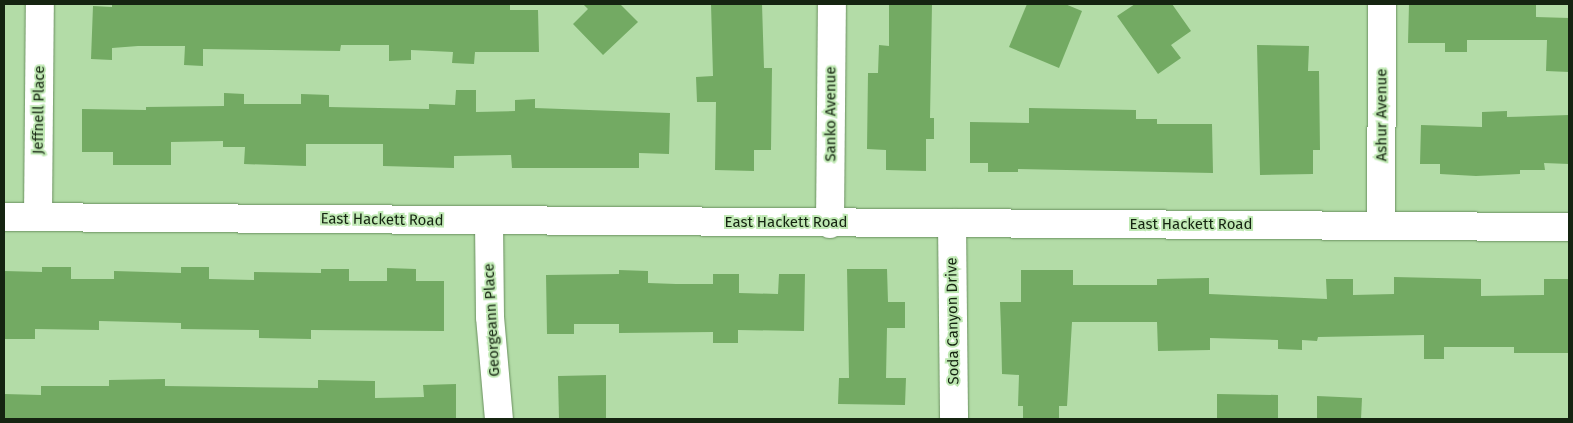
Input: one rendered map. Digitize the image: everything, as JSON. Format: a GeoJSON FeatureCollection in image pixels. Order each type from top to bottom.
{"type":"FeatureCollection","features":[{"type":"Feature","properties":{"kind":"street","name":"Jeffnell Place"},"geometry":{"type":"LineString","coordinates":[[38,217],[40,4]]}},
{"type":"Feature","properties":{"kind":"street","name":"Sanko Avenue"},"geometry":{"type":"LineString","coordinates":[[830,224],[832,4]]}},
{"type":"Feature","properties":{"kind":"street","name":"Ashur Avenue"},"geometry":{"type":"LineString","coordinates":[[1381,226],[1382,4]]}},
{"type":"Feature","properties":{"kind":"street","name":"East Hackett Road"},"geometry":{"type":"LineString","coordinates":[[4,217],[830,224],[1569,227]]}},
{"type":"Feature","properties":{"kind":"street","name":"Georgeann Place"},"geometry":{"type":"LineString","coordinates":[[489,221],[490,317],[499,419]]}},
{"type":"Feature","properties":{"kind":"street","name":"Soda Canyon Drive"},"geometry":{"type":"LineString","coordinates":[[952,223],[954,419]]}},
{"type":"Feature","properties":{"kind":"building"},"geometry":{"type":"Polygon","coordinates":[[[112,4],[510,4],[510,10],[538,10],[539,52],[475,52],[474,64],[452,63],[453,52],[411,50],[411,60],[389,61],[389,45],[341,45],[340,51],[203,49],[203,66],[184,65],[185,46],[138,46],[112,48],[112,60],[91,59],[93,6],[112,7],[112,4]]]}},
{"type":"Feature","properties":{"kind":"building"},"geometry":{"type":"Polygon","coordinates":[[[583,4],[620,4],[638,22],[603,55],[573,24],[588,9],[583,4]]]}},
{"type":"Feature","properties":{"kind":"building"},"geometry":{"type":"Polygon","coordinates":[[[711,4],[762,4],[764,68],[772,68],[771,150],[754,150],[754,171],[715,170],[716,102],[697,102],[696,77],[713,76],[711,4]]]}},
{"type":"Feature","properties":{"kind":"building"},"geometry":{"type":"Polygon","coordinates":[[[889,4],[932,4],[930,118],[934,118],[934,139],[926,139],[926,171],[886,170],[886,150],[867,149],[868,73],[878,73],[879,45],[889,46],[889,4]]]}},
{"type":"Feature","properties":{"kind":"building"},"geometry":{"type":"Polygon","coordinates":[[[1027,4],[1065,4],[1082,11],[1059,68],[1009,47],[1027,4]]]}},
{"type":"Feature","properties":{"kind":"building"},"geometry":{"type":"Polygon","coordinates":[[[1135,4],[1172,4],[1191,31],[1171,45],[1181,58],[1158,74],[1117,16],[1135,4]]]}},
{"type":"Feature","properties":{"kind":"building"},"geometry":{"type":"Polygon","coordinates":[[[1409,4],[1536,4],[1536,17],[1569,18],[1569,72],[1546,71],[1547,40],[1467,40],[1467,52],[1445,52],[1445,43],[1408,43],[1409,4]]]}},
{"type":"Feature","properties":{"kind":"building"},"geometry":{"type":"Polygon","coordinates":[[[1257,45],[1309,46],[1308,71],[1319,71],[1320,150],[1313,150],[1313,174],[1260,175],[1257,45]]]}},
{"type":"Feature","properties":{"kind":"building"},"geometry":{"type":"Polygon","coordinates":[[[456,90],[476,90],[476,112],[515,111],[515,100],[535,99],[535,108],[670,113],[669,154],[639,153],[639,168],[512,168],[511,155],[454,156],[454,168],[383,166],[383,144],[306,144],[306,166],[244,164],[245,147],[223,147],[223,141],[171,142],[171,165],[113,165],[113,152],[82,152],[82,109],[146,110],[146,107],[224,106],[224,93],[244,94],[244,104],[301,104],[301,94],[329,95],[329,107],[429,109],[429,104],[455,105],[456,90]]]}},
{"type":"Feature","properties":{"kind":"building"},"geometry":{"type":"Polygon","coordinates":[[[1029,108],[1136,110],[1136,119],[1157,119],[1157,124],[1212,124],[1213,173],[1018,169],[1018,172],[988,172],[988,163],[970,163],[970,122],[1029,123],[1029,108]]]}},
{"type":"Feature","properties":{"kind":"building"},"geometry":{"type":"Polygon","coordinates":[[[1507,111],[1507,117],[1569,115],[1569,164],[1544,163],[1545,170],[1520,170],[1520,174],[1476,176],[1440,174],[1440,164],[1420,164],[1421,125],[1482,127],[1482,112],[1507,111]]]}},
{"type":"Feature","properties":{"kind":"building"},"geometry":{"type":"Polygon","coordinates":[[[42,267],[71,267],[71,279],[114,279],[114,271],[181,273],[181,267],[209,267],[209,279],[254,280],[254,272],[321,273],[321,269],[349,269],[349,281],[387,281],[387,268],[416,269],[416,281],[444,281],[444,331],[311,330],[311,339],[259,338],[259,330],[181,329],[181,323],[99,321],[99,330],[35,329],[35,339],[4,339],[4,271],[42,272],[42,267]]]}},
{"type":"Feature","properties":{"kind":"building"},"geometry":{"type":"Polygon","coordinates":[[[847,269],[887,269],[888,302],[905,302],[905,328],[887,328],[886,378],[906,378],[905,405],[838,404],[839,378],[849,378],[847,269]]]}},
{"type":"Feature","properties":{"kind":"building"},"geometry":{"type":"Polygon","coordinates":[[[619,270],[648,271],[648,283],[676,284],[713,284],[713,274],[739,274],[739,293],[778,294],[779,274],[805,274],[804,331],[738,330],[738,343],[713,343],[713,332],[619,333],[619,324],[574,324],[574,334],[547,334],[546,275],[619,274],[619,270]]]}},
{"type":"Feature","properties":{"kind":"building"},"geometry":{"type":"Polygon","coordinates":[[[1021,270],[1073,270],[1073,285],[1157,285],[1157,279],[1209,278],[1209,294],[1327,299],[1326,279],[1353,279],[1353,295],[1394,294],[1394,277],[1481,279],[1481,296],[1544,295],[1544,279],[1569,279],[1569,353],[1514,353],[1514,347],[1444,347],[1444,359],[1424,359],[1424,335],[1318,337],[1317,341],[1302,340],[1302,350],[1278,349],[1278,340],[1210,338],[1210,350],[1158,351],[1157,322],[1072,322],[1067,406],[1059,406],[1059,419],[1023,419],[1023,406],[1018,406],[1019,375],[1002,374],[1000,302],[1021,302],[1021,270]]]}},
{"type":"Feature","properties":{"kind":"building"},"geometry":{"type":"Polygon","coordinates":[[[606,375],[606,419],[559,419],[558,376],[606,375]]]}},
{"type":"Feature","properties":{"kind":"building"},"geometry":{"type":"Polygon","coordinates":[[[165,379],[165,386],[318,388],[318,380],[375,381],[375,398],[424,397],[423,385],[456,384],[456,419],[4,419],[4,394],[41,395],[41,386],[109,386],[109,380],[165,379]]]}},
{"type":"Feature","properties":{"kind":"building"},"geometry":{"type":"Polygon","coordinates":[[[1217,394],[1278,395],[1278,419],[1217,419],[1217,394]]]}},
{"type":"Feature","properties":{"kind":"building"},"geometry":{"type":"Polygon","coordinates":[[[1317,396],[1362,398],[1361,419],[1317,419],[1317,396]]]}}]}
